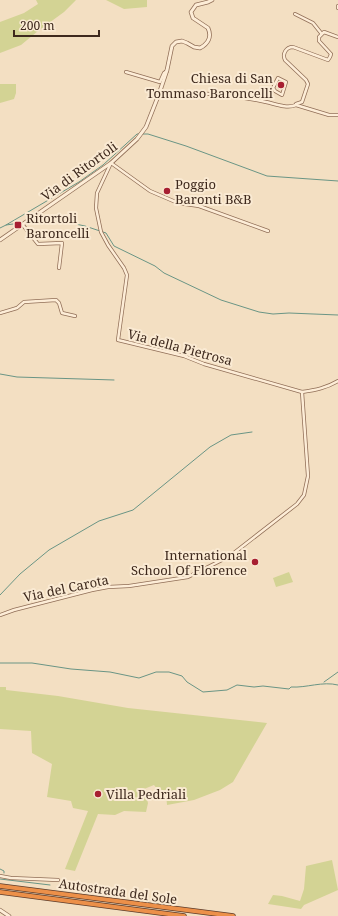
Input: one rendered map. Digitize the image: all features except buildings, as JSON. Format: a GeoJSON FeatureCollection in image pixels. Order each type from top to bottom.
{"type":"FeatureCollection","features":[{"type":"Feature","properties":{"kind":"highway","name":"Autostrada del Sole"},"geometry":{"type":"LineString","coordinates":[[0,886],[233,916]]}},
{"type":"Feature","properties":{"kind":"highway","name":"Autostrada del Sole"},"geometry":{"type":"LineString","coordinates":[[0,892],[184,916]]}},
{"type":"Feature","properties":{"kind":"street","name":"Via di Ritortoli"},"geometry":{"type":"LineString","coordinates":[[0,240],[111,163],[142,133],[167,70],[172,46],[176,42],[184,42],[192,47],[198,48],[208,42],[210,35],[208,28],[193,18],[192,12],[196,5],[212,0]]}},
{"type":"Feature","properties":{"kind":"street"},"geometry":{"type":"LineString","coordinates":[[296,14],[313,23],[321,33],[338,37]]}},
{"type":"Feature","properties":{"kind":"street"},"geometry":{"type":"LineString","coordinates":[[158,95],[182,92],[219,93],[284,106],[293,106],[302,102],[308,84],[306,80],[285,60],[284,53],[287,49],[293,47],[328,60],[331,54],[319,40],[321,33]]}},
{"type":"Feature","properties":{"kind":"street"},"geometry":{"type":"LineString","coordinates":[[126,72],[160,82],[167,70]]}},
{"type":"Feature","properties":{"kind":"street"},"geometry":{"type":"LineString","coordinates":[[278,78],[286,82],[282,95],[275,92],[273,88],[278,78]]}},
{"type":"Feature","properties":{"kind":"street"},"geometry":{"type":"LineString","coordinates":[[296,104],[329,115],[338,115]]}},
{"type":"Feature","properties":{"kind":"street"},"geometry":{"type":"LineString","coordinates":[[111,163],[150,191],[178,203],[199,206],[268,231]]}},
{"type":"Feature","properties":{"kind":"street","name":"Via della Pietrosa"},"geometry":{"type":"LineString","coordinates":[[111,163],[97,193],[96,208],[102,232],[108,245],[122,264],[127,276],[118,340],[184,356],[204,364],[302,392]]}},
{"type":"Feature","properties":{"kind":"street"},"geometry":{"type":"LineString","coordinates":[[22,224],[38,244],[62,243],[59,268]]}},
{"type":"Feature","properties":{"kind":"street"},"geometry":{"type":"LineString","coordinates":[[0,313],[17,308],[24,302],[56,300],[59,303],[62,313],[75,316]]}},
{"type":"Feature","properties":{"kind":"street"},"geometry":{"type":"LineString","coordinates":[[302,392],[329,387],[338,381]]}},
{"type":"Feature","properties":{"kind":"street","name":"Via del Carota"},"geometry":{"type":"LineString","coordinates":[[0,615],[92,590],[188,577],[218,563],[241,548],[297,504],[304,495],[308,471],[302,392]]}},
{"type":"Feature","properties":{"kind":"street"},"geometry":{"type":"LineString","coordinates":[[0,876],[11,878],[58,880]]}},
{"type":"Feature","properties":{"kind":"street"},"geometry":{"type":"LineString","coordinates":[[1,911],[5,916]]}},
{"type":"Feature","properties":{"kind":"street"},"geometry":{"type":"LineString","coordinates":[[1,911],[9,916]]}},
{"type":"Feature","properties":{"kind":"green space"},"geometry":{"type":"Polygon","coordinates":[[[36,0],[76,0],[64,12],[21,45],[0,53],[0,22],[24,13],[38,4],[36,0]]]}},
{"type":"Feature","properties":{"kind":"green space"},"geometry":{"type":"Polygon","coordinates":[[[106,0],[147,0],[147,7],[124,9],[106,0]]]}},
{"type":"Feature","properties":{"kind":"green space"},"geometry":{"type":"Polygon","coordinates":[[[0,84],[16,84],[14,99],[0,103],[0,84]]]}},
{"type":"Feature","properties":{"kind":"green space"},"geometry":{"type":"Polygon","coordinates":[[[289,572],[293,582],[276,587],[273,578],[289,572]]]}},
{"type":"Feature","properties":{"kind":"green space"},"geometry":{"type":"Polygon","coordinates":[[[0,687],[6,687],[6,690],[58,696],[128,708],[267,723],[233,782],[220,790],[194,800],[167,805],[166,793],[160,793],[154,785],[144,789],[148,803],[146,812],[124,811],[115,815],[98,814],[75,871],[65,869],[88,811],[73,808],[71,801],[47,797],[52,764],[32,753],[31,731],[0,729],[0,687]]]}},
{"type":"Feature","properties":{"kind":"green space"},"geometry":{"type":"Polygon","coordinates":[[[332,860],[338,890],[304,905],[301,909],[268,904],[273,895],[300,901],[304,889],[306,866],[332,860]]]}},
{"type":"Feature","properties":{"kind":"waterway"},"geometry":{"type":"LineString","coordinates":[[6,225],[79,182],[103,165],[137,134],[139,134]]}},
{"type":"Feature","properties":{"kind":"waterway"},"geometry":{"type":"LineString","coordinates":[[142,134],[148,134],[186,146],[267,176],[338,181]]}},
{"type":"Feature","properties":{"kind":"waterway"},"geometry":{"type":"LineString","coordinates":[[28,223],[61,221],[85,226],[106,233],[114,246],[155,266],[164,273],[221,300],[259,312],[273,314],[289,313],[338,315]]}},
{"type":"Feature","properties":{"kind":"waterway"},"geometry":{"type":"LineString","coordinates":[[0,228],[6,225],[20,223]]}},
{"type":"Feature","properties":{"kind":"waterway"},"geometry":{"type":"LineString","coordinates":[[0,374],[17,377],[114,380]]}},
{"type":"Feature","properties":{"kind":"waterway"},"geometry":{"type":"LineString","coordinates":[[0,595],[20,574],[49,550],[99,521],[133,510],[210,447],[231,435],[252,432]]}},
{"type":"Feature","properties":{"kind":"waterway"},"geometry":{"type":"LineString","coordinates":[[0,663],[32,663],[71,669],[110,672],[139,678],[156,672],[169,672],[182,676],[187,682],[203,692],[227,690],[237,685],[289,689],[291,687],[303,687],[320,684],[338,685]]}},
{"type":"Feature","properties":{"kind":"waterway"},"geometry":{"type":"LineString","coordinates":[[324,682],[338,672]]}},
{"type":"Feature","properties":{"kind":"waterway"},"geometry":{"type":"LineString","coordinates":[[0,869],[4,871],[4,873]]}},
{"type":"Feature","properties":{"kind":"waterway"},"geometry":{"type":"LineString","coordinates":[[0,879],[50,885]]}},
{"type":"Feature","properties":{"kind":"waterway"},"geometry":{"type":"LineString","coordinates":[[68,886],[81,890]]}},
{"type":"Feature","properties":{"kind":"place","name":"Chiesa di San Tommaso Baroncelli"},"geometry":{"type":"Point","coordinates":[281,85]}},
{"type":"Feature","properties":{"kind":"place","name":"Poggio Baronti B&B"},"geometry":{"type":"Point","coordinates":[167,191]}},
{"type":"Feature","properties":{"kind":"place","name":"Ritortoli Baroncelli"},"geometry":{"type":"Point","coordinates":[18,225]}},
{"type":"Feature","properties":{"kind":"place","name":"International School Of Florence"},"geometry":{"type":"Point","coordinates":[255,562]}},
{"type":"Feature","properties":{"kind":"place","name":"Villa Pedriali"},"geometry":{"type":"Point","coordinates":[98,794]}}]}
